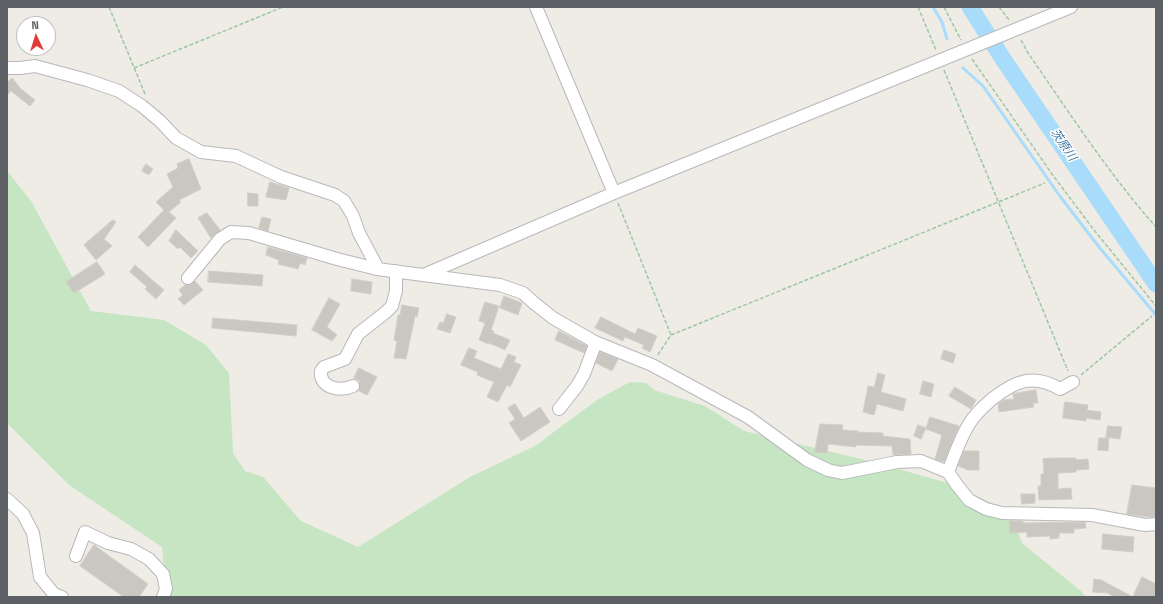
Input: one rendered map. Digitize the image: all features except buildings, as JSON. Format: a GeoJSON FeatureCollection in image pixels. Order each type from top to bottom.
{"type":"FeatureCollection","features":[{"type":"Feature","properties":{"kind":"street"},"geometry":{"type":"LineString","coordinates":[[536,7],[614,194]]}},
{"type":"Feature","properties":{"kind":"street"},"geometry":{"type":"LineString","coordinates":[[425,275],[614,194],[1071,7]]}},
{"type":"Feature","properties":{"kind":"street"},"geometry":{"type":"LineString","coordinates":[[7,68],[35,66],[87,80],[118,91],[149,112],[176,138],[201,152],[236,156],[281,177],[335,195],[344,201],[377,269]]}},
{"type":"Feature","properties":{"kind":"street"},"geometry":{"type":"LineString","coordinates":[[188,278],[220,239],[231,232],[249,233],[337,259],[377,269],[500,284],[523,292],[553,318],[596,342],[652,365],[748,417],[807,460],[828,470],[842,472],[886,464],[921,461],[948,472],[969,500],[986,509],[1002,513],[1092,515],[1145,525],[1156,524]]}},
{"type":"Feature","properties":{"kind":"street"},"geometry":{"type":"LineString","coordinates":[[353,386],[339,389],[328,386],[322,378],[321,371],[324,368],[345,360],[358,334],[392,306],[395,296],[396,271]]}},
{"type":"Feature","properties":{"kind":"street"},"geometry":{"type":"LineString","coordinates":[[559,409],[577,386],[584,374],[596,342]]}},
{"type":"Feature","properties":{"kind":"street"},"geometry":{"type":"LineString","coordinates":[[948,472],[959,443],[970,423],[978,412],[1003,391],[1014,384],[1025,381],[1048,382],[1060,389],[1072,382]]}},
{"type":"Feature","properties":{"kind":"street"},"geometry":{"type":"LineString","coordinates":[[7,499],[24,514],[33,533],[40,577],[54,594],[62,597]]}},
{"type":"Feature","properties":{"kind":"street"},"geometry":{"type":"LineString","coordinates":[[76,556],[85,532],[108,543],[130,549],[149,559],[163,574],[166,589],[163,597]]}},
{"type":"Feature","properties":{"kind":"path"},"geometry":{"type":"LineString","coordinates":[[109,7],[150,106],[149,112]]}},
{"type":"Feature","properties":{"kind":"path"},"geometry":{"type":"LineString","coordinates":[[134,68],[283,7]]}},
{"type":"Feature","properties":{"kind":"path"},"geometry":{"type":"LineString","coordinates":[[918,7],[1072,382],[1152,316]]}},
{"type":"Feature","properties":{"kind":"path"},"geometry":{"type":"LineString","coordinates":[[944,7],[968,49],[1070,199],[1156,306]]}},
{"type":"Feature","properties":{"kind":"path"},"geometry":{"type":"LineString","coordinates":[[999,7],[1028,53],[1097,153],[1137,206],[1156,227]]}},
{"type":"Feature","properties":{"kind":"path"},"geometry":{"type":"LineString","coordinates":[[652,365],[671,335],[1044,183]]}},
{"type":"Feature","properties":{"kind":"path"},"geometry":{"type":"LineString","coordinates":[[614,194],[671,335]]}},
{"type":"Feature","properties":{"kind":"green space"},"geometry":{"type":"Polygon","coordinates":[[[7,171],[31,201],[91,311],[164,320],[206,345],[229,373],[233,453],[245,471],[263,477],[301,521],[358,547],[470,477],[535,446],[597,400],[630,382],[646,383],[654,390],[705,406],[744,431],[874,462],[951,484],[1010,512],[1022,543],[1082,592],[1086,597],[167,597],[162,547],[69,485],[7,423],[7,171]]]}},
{"type":"Feature","properties":{"kind":"waterway"},"geometry":{"type":"LineString","coordinates":[[933,7],[942,22],[947,39]]}},
{"type":"Feature","properties":{"kind":"waterway","name":"茨原川"},"geometry":{"type":"LineString","coordinates":[[970,7],[1003,59],[1156,284]]}},
{"type":"Feature","properties":{"kind":"waterway"},"geometry":{"type":"LineString","coordinates":[[963,68],[983,86],[1059,195],[1099,247],[1156,315]]}}]}
